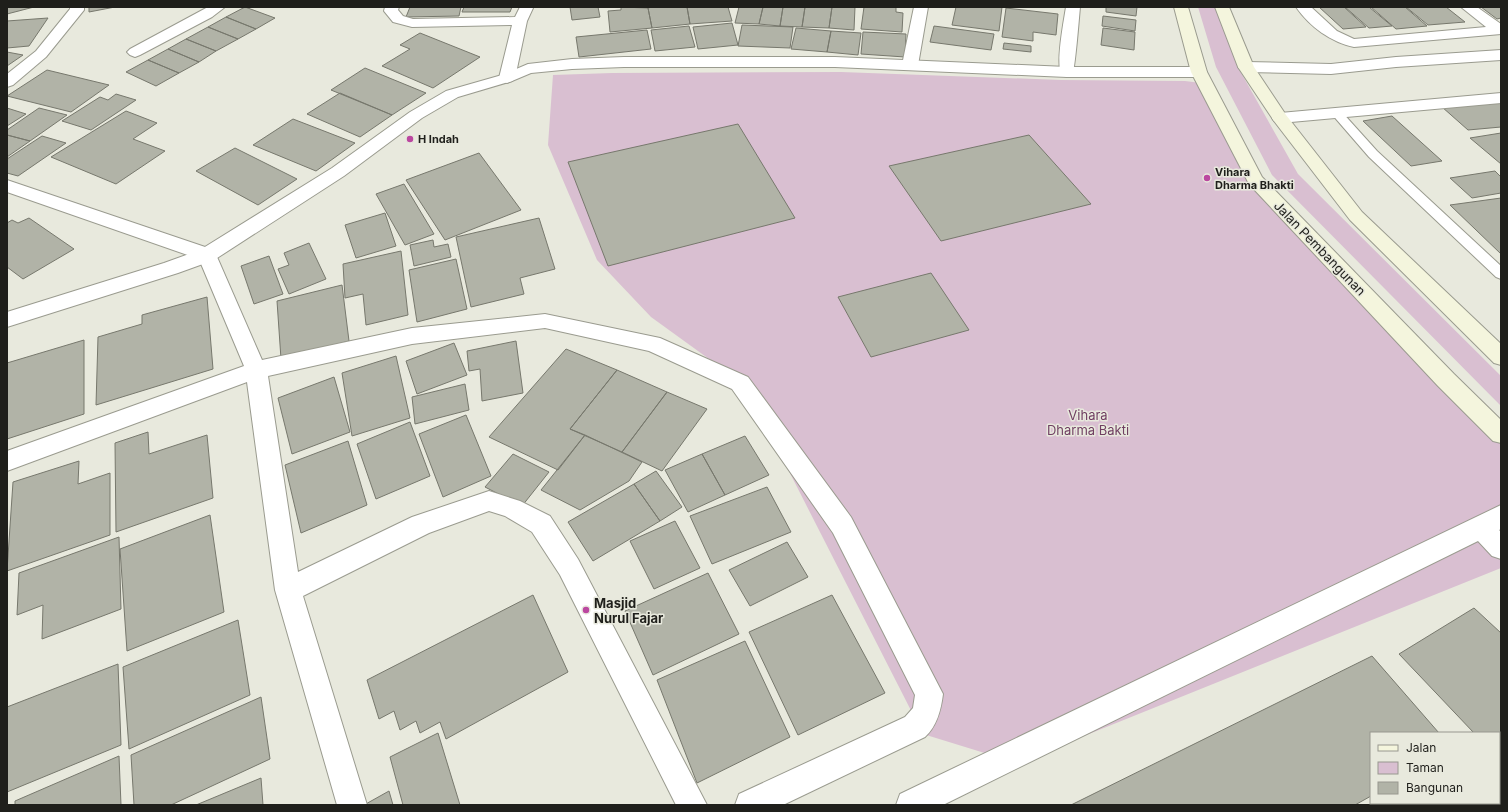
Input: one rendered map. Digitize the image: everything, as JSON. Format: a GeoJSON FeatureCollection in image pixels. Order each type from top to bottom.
{"type":"FeatureCollection","features":[{"type":"Feature","properties":{"kind":"main road","name":"Jalan Pembangunan"},"geometry":{"type":"LineString","coordinates":[[1181,7],[1199,72],[1256,180],[1446,380],[1501,434]]}},
{"type":"Feature","properties":{"kind":"main road"},"geometry":{"type":"LineString","coordinates":[[1222,7],[1246,67],[1280,118],[1356,216],[1501,357]]}},
{"type":"Feature","properties":{"kind":"street"},"geometry":{"type":"LineString","coordinates":[[7,82],[41,54],[77,7]]}},
{"type":"Feature","properties":{"kind":"street"},"geometry":{"type":"LineString","coordinates":[[135,52],[218,7]]}},
{"type":"Feature","properties":{"kind":"street"},"geometry":{"type":"LineString","coordinates":[[392,7],[391,11],[398,20],[412,23],[520,21]]}},
{"type":"Feature","properties":{"kind":"street"},"geometry":{"type":"LineString","coordinates":[[507,78],[520,21],[526,7]]}},
{"type":"Feature","properties":{"kind":"street"},"geometry":{"type":"LineString","coordinates":[[910,65],[921,7]]}},
{"type":"Feature","properties":{"kind":"street"},"geometry":{"type":"LineString","coordinates":[[1067,72],[1067,55],[1073,7]]}},
{"type":"Feature","properties":{"kind":"street"},"geometry":{"type":"LineString","coordinates":[[1302,7],[1334,36],[1343,41],[1354,43],[1501,30]]}},
{"type":"Feature","properties":{"kind":"street"},"geometry":{"type":"LineString","coordinates":[[1468,7],[1501,30]]}},
{"type":"Feature","properties":{"kind":"street"},"geometry":{"type":"LineString","coordinates":[[1246,67],[1331,69],[1396,62],[1501,55]]}},
{"type":"Feature","properties":{"kind":"street"},"geometry":{"type":"LineString","coordinates":[[7,320],[171,268],[207,255],[338,172],[416,115],[452,94],[507,78],[528,69],[572,64],[624,62],[835,62],[1067,72],[1199,72]]}},
{"type":"Feature","properties":{"kind":"street"},"geometry":{"type":"LineString","coordinates":[[1280,118],[1501,98]]}},
{"type":"Feature","properties":{"kind":"street"},"geometry":{"type":"LineString","coordinates":[[7,186],[207,255],[256,370],[288,590],[352,805]]}},
{"type":"Feature","properties":{"kind":"street"},"geometry":{"type":"LineString","coordinates":[[7,462],[256,370],[412,336],[546,321],[653,344],[740,384],[842,525],[929,694],[924,720],[915,727],[750,805]]}},
{"type":"Feature","properties":{"kind":"street"},"geometry":{"type":"LineString","coordinates":[[288,590],[421,526],[489,501],[512,508],[541,524],[569,567],[692,805]]}},
{"type":"Feature","properties":{"kind":"street"},"geometry":{"type":"LineString","coordinates":[[911,805],[1491,522],[1501,548]]}},
{"type":"Feature","properties":{"kind":"lane"},"geometry":{"type":"LineString","coordinates":[[1336,112],[1373,154],[1501,274]]}},
{"type":"Feature","properties":{"kind":"green space"},"geometry":{"type":"Polygon","coordinates":[[[1198,7],[1217,7],[1239,69],[1298,174],[1501,376],[1501,406],[1272,175],[1216,67],[1198,7]]]}},
{"type":"Feature","properties":{"kind":"green space","name":"Vihara Dharma Bakti"},"geometry":{"type":"Polygon","coordinates":[[[841,72],[1061,80],[1185,81],[1201,83],[1255,180],[1501,440],[1501,568],[1017,763],[923,734],[745,385],[651,317],[597,260],[548,145],[553,75],[612,73],[841,72]]]}},
{"type":"Feature","properties":{"kind":"building"},"geometry":{"type":"Polygon","coordinates":[[[7,7],[34,7],[7,14],[7,7]]]}},
{"type":"Feature","properties":{"kind":"building"},"geometry":{"type":"Polygon","coordinates":[[[89,7],[115,7],[89,12],[89,7]]]}},
{"type":"Feature","properties":{"kind":"building"},"geometry":{"type":"Polygon","coordinates":[[[245,7],[275,18],[256,29],[226,17],[245,7]]]}},
{"type":"Feature","properties":{"kind":"building"},"geometry":{"type":"Polygon","coordinates":[[[410,7],[461,7],[459,16],[406,17],[410,7]]]}},
{"type":"Feature","properties":{"kind":"building"},"geometry":{"type":"Polygon","coordinates":[[[464,7],[512,7],[510,12],[462,12],[464,7]]]}},
{"type":"Feature","properties":{"kind":"building"},"geometry":{"type":"Polygon","coordinates":[[[570,7],[598,7],[600,17],[572,20],[570,7]]]}},
{"type":"Feature","properties":{"kind":"building"},"geometry":{"type":"Polygon","coordinates":[[[621,7],[648,8],[652,28],[610,32],[608,11],[621,10],[621,7]]]}},
{"type":"Feature","properties":{"kind":"building"},"geometry":{"type":"Polygon","coordinates":[[[687,7],[690,24],[652,28],[648,8],[687,7]]]}},
{"type":"Feature","properties":{"kind":"building"},"geometry":{"type":"Polygon","coordinates":[[[687,7],[728,7],[732,21],[690,24],[687,7]]]}},
{"type":"Feature","properties":{"kind":"building"},"geometry":{"type":"Polygon","coordinates":[[[739,7],[763,7],[759,24],[735,23],[739,7]]]}},
{"type":"Feature","properties":{"kind":"building"},"geometry":{"type":"Polygon","coordinates":[[[763,7],[783,7],[780,26],[759,24],[763,7]]]}},
{"type":"Feature","properties":{"kind":"building"},"geometry":{"type":"Polygon","coordinates":[[[783,7],[805,7],[802,27],[780,26],[783,7]]]}},
{"type":"Feature","properties":{"kind":"building"},"geometry":{"type":"Polygon","coordinates":[[[805,7],[832,7],[829,28],[802,27],[805,7]]]}},
{"type":"Feature","properties":{"kind":"building"},"geometry":{"type":"Polygon","coordinates":[[[832,7],[855,7],[854,30],[829,28],[832,7]]]}},
{"type":"Feature","properties":{"kind":"building"},"geometry":{"type":"Polygon","coordinates":[[[864,7],[896,7],[896,12],[903,13],[902,32],[861,29],[864,7]]]}},
{"type":"Feature","properties":{"kind":"building"},"geometry":{"type":"Polygon","coordinates":[[[956,7],[1002,7],[999,31],[952,25],[956,7]]]}},
{"type":"Feature","properties":{"kind":"building"},"geometry":{"type":"Polygon","coordinates":[[[1106,7],[1137,7],[1136,16],[1106,12],[1106,7]]]}},
{"type":"Feature","properties":{"kind":"building"},"geometry":{"type":"Polygon","coordinates":[[[1319,7],[1344,7],[1366,27],[1343,29],[1319,7]]]}},
{"type":"Feature","properties":{"kind":"building"},"geometry":{"type":"Polygon","coordinates":[[[1345,7],[1369,7],[1392,26],[1369,28],[1345,7]]]}},
{"type":"Feature","properties":{"kind":"building"},"geometry":{"type":"Polygon","coordinates":[[[1371,7],[1405,7],[1427,26],[1396,29],[1371,7]]]}},
{"type":"Feature","properties":{"kind":"building"},"geometry":{"type":"Polygon","coordinates":[[[1406,7],[1446,7],[1465,22],[1428,25],[1406,7]]]}},
{"type":"Feature","properties":{"kind":"building"},"geometry":{"type":"Polygon","coordinates":[[[1481,7],[1501,7],[1501,18],[1497,19],[1481,7]]]}},
{"type":"Feature","properties":{"kind":"building"},"geometry":{"type":"Polygon","coordinates":[[[1006,8],[1058,14],[1056,35],[1033,32],[1033,41],[1002,37],[1006,8]]]}},
{"type":"Feature","properties":{"kind":"building"},"geometry":{"type":"Polygon","coordinates":[[[1103,16],[1136,20],[1135,31],[1102,26],[1103,16]]]}},
{"type":"Feature","properties":{"kind":"building"},"geometry":{"type":"Polygon","coordinates":[[[226,17],[256,29],[238,39],[208,27],[226,17]]]}},
{"type":"Feature","properties":{"kind":"building"},"geometry":{"type":"Polygon","coordinates":[[[48,18],[29,46],[7,48],[7,21],[48,18]]]}},
{"type":"Feature","properties":{"kind":"building"},"geometry":{"type":"Polygon","coordinates":[[[732,23],[738,45],[698,49],[693,27],[732,23]]]}},
{"type":"Feature","properties":{"kind":"building"},"geometry":{"type":"Polygon","coordinates":[[[742,25],[793,27],[790,48],[738,46],[742,25]]]}},
{"type":"Feature","properties":{"kind":"building"},"geometry":{"type":"Polygon","coordinates":[[[689,26],[695,47],[655,51],[651,30],[689,26]]]}},
{"type":"Feature","properties":{"kind":"building"},"geometry":{"type":"Polygon","coordinates":[[[934,26],[994,34],[991,50],[930,42],[934,26]]]}},
{"type":"Feature","properties":{"kind":"building"},"geometry":{"type":"Polygon","coordinates":[[[208,27],[238,39],[216,51],[186,39],[208,27]]]}},
{"type":"Feature","properties":{"kind":"building"},"geometry":{"type":"Polygon","coordinates":[[[796,28],[831,31],[827,52],[791,49],[796,28]]]}},
{"type":"Feature","properties":{"kind":"building"},"geometry":{"type":"Polygon","coordinates":[[[1103,28],[1135,32],[1134,50],[1101,45],[1103,28]]]}},
{"type":"Feature","properties":{"kind":"building"},"geometry":{"type":"Polygon","coordinates":[[[647,30],[651,49],[579,57],[576,37],[647,30]]]}},
{"type":"Feature","properties":{"kind":"building"},"geometry":{"type":"Polygon","coordinates":[[[831,31],[861,33],[858,55],[827,52],[831,31]]]}},
{"type":"Feature","properties":{"kind":"building"},"geometry":{"type":"Polygon","coordinates":[[[863,32],[906,34],[905,57],[861,54],[863,32]]]}},
{"type":"Feature","properties":{"kind":"building"},"geometry":{"type":"Polygon","coordinates":[[[420,33],[480,57],[433,88],[382,66],[410,49],[400,45],[420,33]]]}},
{"type":"Feature","properties":{"kind":"building"},"geometry":{"type":"Polygon","coordinates":[[[186,39],[216,51],[199,62],[168,49],[186,39]]]}},
{"type":"Feature","properties":{"kind":"building"},"geometry":{"type":"Polygon","coordinates":[[[1004,43],[1031,46],[1031,52],[1003,49],[1004,43]]]}},
{"type":"Feature","properties":{"kind":"building"},"geometry":{"type":"Polygon","coordinates":[[[168,49],[199,62],[179,73],[148,60],[168,49]]]}},
{"type":"Feature","properties":{"kind":"building"},"geometry":{"type":"Polygon","coordinates":[[[7,52],[23,55],[7,66],[7,52]]]}},
{"type":"Feature","properties":{"kind":"building"},"geometry":{"type":"Polygon","coordinates":[[[148,60],[179,73],[156,86],[126,72],[148,60]]]}},
{"type":"Feature","properties":{"kind":"building"},"geometry":{"type":"Polygon","coordinates":[[[365,68],[426,93],[392,115],[331,90],[365,68]]]}},
{"type":"Feature","properties":{"kind":"building"},"geometry":{"type":"Polygon","coordinates":[[[47,70],[109,85],[71,112],[7,96],[47,70]]]}},
{"type":"Feature","properties":{"kind":"building"},"geometry":{"type":"Polygon","coordinates":[[[340,93],[392,115],[360,137],[307,114],[340,93]]]}},
{"type":"Feature","properties":{"kind":"building"},"geometry":{"type":"Polygon","coordinates":[[[116,94],[136,100],[91,130],[62,121],[100,97],[108,100],[116,94]]]}},
{"type":"Feature","properties":{"kind":"building"},"geometry":{"type":"Polygon","coordinates":[[[1501,101],[1501,127],[1468,130],[1442,107],[1501,101]]]}},
{"type":"Feature","properties":{"kind":"building"},"geometry":{"type":"Polygon","coordinates":[[[7,108],[26,114],[7,126],[7,108]]]}},
{"type":"Feature","properties":{"kind":"building"},"geometry":{"type":"Polygon","coordinates":[[[39,108],[67,115],[30,141],[7,135],[7,130],[39,108]]]}},
{"type":"Feature","properties":{"kind":"building"},"geometry":{"type":"Polygon","coordinates":[[[126,111],[157,123],[133,139],[165,151],[116,184],[51,157],[126,111]]]}},
{"type":"Feature","properties":{"kind":"building"},"geometry":{"type":"Polygon","coordinates":[[[1392,116],[1442,161],[1411,166],[1363,121],[1392,116]]]}},
{"type":"Feature","properties":{"kind":"building"},"geometry":{"type":"Polygon","coordinates":[[[293,119],[355,143],[316,171],[253,145],[293,119]]]}},
{"type":"Feature","properties":{"kind":"building"},"geometry":{"type":"Polygon","coordinates":[[[738,124],[795,218],[608,266],[568,162],[738,124]]]}},
{"type":"Feature","properties":{"kind":"building"},"geometry":{"type":"Polygon","coordinates":[[[1501,133],[1501,164],[1470,138],[1501,133]]]}},
{"type":"Feature","properties":{"kind":"building"},"geometry":{"type":"Polygon","coordinates":[[[7,135],[30,141],[7,157],[7,135]]]}},
{"type":"Feature","properties":{"kind":"building"},"geometry":{"type":"Polygon","coordinates":[[[1029,135],[1091,204],[941,241],[889,166],[1029,135]]]}},
{"type":"Feature","properties":{"kind":"building"},"geometry":{"type":"Polygon","coordinates":[[[42,136],[66,143],[18,176],[7,173],[7,159],[42,136]]]}},
{"type":"Feature","properties":{"kind":"building"},"geometry":{"type":"Polygon","coordinates":[[[235,148],[297,179],[258,205],[196,171],[235,148]]]}},
{"type":"Feature","properties":{"kind":"building"},"geometry":{"type":"Polygon","coordinates":[[[479,153],[521,210],[445,240],[406,180],[479,153]]]}},
{"type":"Feature","properties":{"kind":"building"},"geometry":{"type":"Polygon","coordinates":[[[1495,171],[1501,177],[1501,193],[1472,198],[1450,178],[1495,171]]]}},
{"type":"Feature","properties":{"kind":"building"},"geometry":{"type":"Polygon","coordinates":[[[404,184],[434,234],[405,245],[376,194],[404,184]]]}},
{"type":"Feature","properties":{"kind":"building"},"geometry":{"type":"Polygon","coordinates":[[[1501,198],[1501,254],[1450,205],[1501,198]]]}},
{"type":"Feature","properties":{"kind":"building"},"geometry":{"type":"Polygon","coordinates":[[[385,213],[396,246],[356,258],[345,225],[385,213]]]}},
{"type":"Feature","properties":{"kind":"building"},"geometry":{"type":"Polygon","coordinates":[[[29,218],[74,249],[23,279],[7,267],[7,223],[12,220],[18,223],[29,218]]]}},
{"type":"Feature","properties":{"kind":"building"},"geometry":{"type":"Polygon","coordinates":[[[539,218],[555,269],[520,278],[524,294],[471,307],[456,237],[539,218]]]}},
{"type":"Feature","properties":{"kind":"building"},"geometry":{"type":"Polygon","coordinates":[[[433,240],[434,247],[448,244],[451,257],[414,266],[410,245],[433,240]]]}},
{"type":"Feature","properties":{"kind":"building"},"geometry":{"type":"Polygon","coordinates":[[[309,243],[326,279],[289,294],[278,269],[289,265],[284,253],[309,243]]]}},
{"type":"Feature","properties":{"kind":"building"},"geometry":{"type":"Polygon","coordinates":[[[401,251],[408,315],[366,325],[363,294],[345,298],[343,264],[401,251]]]}},
{"type":"Feature","properties":{"kind":"building"},"geometry":{"type":"Polygon","coordinates":[[[269,256],[283,294],[254,304],[241,266],[269,256]]]}},
{"type":"Feature","properties":{"kind":"building"},"geometry":{"type":"Polygon","coordinates":[[[456,259],[467,309],[417,322],[409,270],[456,259]]]}},
{"type":"Feature","properties":{"kind":"building"},"geometry":{"type":"Polygon","coordinates":[[[931,273],[969,330],[871,357],[838,297],[931,273]]]}},
{"type":"Feature","properties":{"kind":"building"},"geometry":{"type":"Polygon","coordinates":[[[342,285],[349,341],[281,359],[277,301],[342,285]]]}},
{"type":"Feature","properties":{"kind":"building"},"geometry":{"type":"Polygon","coordinates":[[[207,297],[213,369],[96,405],[98,337],[142,324],[142,315],[207,297]]]}},
{"type":"Feature","properties":{"kind":"building"},"geometry":{"type":"Polygon","coordinates":[[[84,340],[84,414],[7,439],[7,363],[84,340]]]}},
{"type":"Feature","properties":{"kind":"building"},"geometry":{"type":"Polygon","coordinates":[[[516,341],[523,393],[482,401],[480,369],[469,371],[467,351],[516,341]]]}},
{"type":"Feature","properties":{"kind":"building"},"geometry":{"type":"Polygon","coordinates":[[[454,343],[467,375],[417,394],[406,361],[454,343]]]}},
{"type":"Feature","properties":{"kind":"building"},"geometry":{"type":"Polygon","coordinates":[[[566,349],[617,370],[570,429],[585,435],[558,470],[489,437],[566,349]]]}},
{"type":"Feature","properties":{"kind":"building"},"geometry":{"type":"Polygon","coordinates":[[[396,356],[410,418],[352,436],[342,373],[396,356]]]}},
{"type":"Feature","properties":{"kind":"building"},"geometry":{"type":"Polygon","coordinates":[[[617,370],[667,392],[622,452],[570,429],[617,370]]]}},
{"type":"Feature","properties":{"kind":"building"},"geometry":{"type":"Polygon","coordinates":[[[334,377],[350,432],[292,454],[278,398],[334,377]]]}},
{"type":"Feature","properties":{"kind":"building"},"geometry":{"type":"Polygon","coordinates":[[[465,384],[469,410],[415,424],[412,397],[465,384]]]}},
{"type":"Feature","properties":{"kind":"building"},"geometry":{"type":"Polygon","coordinates":[[[667,392],[707,409],[662,471],[622,452],[667,392]]]}},
{"type":"Feature","properties":{"kind":"building"},"geometry":{"type":"Polygon","coordinates":[[[466,415],[491,476],[443,497],[419,434],[466,415]]]}},
{"type":"Feature","properties":{"kind":"building"},"geometry":{"type":"Polygon","coordinates":[[[410,422],[430,476],[376,499],[357,444],[410,422]]]}},
{"type":"Feature","properties":{"kind":"building"},"geometry":{"type":"Polygon","coordinates":[[[148,432],[149,454],[207,435],[213,498],[116,532],[115,443],[148,432]]]}},
{"type":"Feature","properties":{"kind":"building"},"geometry":{"type":"Polygon","coordinates":[[[585,435],[642,462],[629,481],[580,510],[541,490],[585,435]]]}},
{"type":"Feature","properties":{"kind":"building"},"geometry":{"type":"Polygon","coordinates":[[[745,436],[769,475],[725,495],[702,454],[745,436]]]}},
{"type":"Feature","properties":{"kind":"building"},"geometry":{"type":"Polygon","coordinates":[[[348,441],[367,505],[301,533],[285,465],[348,441]]]}},
{"type":"Feature","properties":{"kind":"building"},"geometry":{"type":"Polygon","coordinates":[[[513,454],[549,472],[522,506],[485,487],[513,454]]]}},
{"type":"Feature","properties":{"kind":"building"},"geometry":{"type":"Polygon","coordinates":[[[702,454],[725,495],[688,512],[665,470],[702,454]]]}},
{"type":"Feature","properties":{"kind":"building"},"geometry":{"type":"Polygon","coordinates":[[[79,461],[78,484],[110,473],[110,535],[7,571],[13,482],[79,461]]]}},
{"type":"Feature","properties":{"kind":"building"},"geometry":{"type":"Polygon","coordinates":[[[656,471],[682,507],[660,521],[634,484],[656,471]]]}},
{"type":"Feature","properties":{"kind":"building"},"geometry":{"type":"Polygon","coordinates":[[[634,484],[660,521],[593,561],[568,522],[634,484]]]}},
{"type":"Feature","properties":{"kind":"building"},"geometry":{"type":"Polygon","coordinates":[[[767,487],[791,532],[712,564],[690,516],[767,487]]]}},
{"type":"Feature","properties":{"kind":"building"},"geometry":{"type":"Polygon","coordinates":[[[210,515],[224,612],[127,651],[120,549],[210,515]]]}},
{"type":"Feature","properties":{"kind":"building"},"geometry":{"type":"Polygon","coordinates":[[[675,521],[700,568],[654,589],[630,541],[675,521]]]}},
{"type":"Feature","properties":{"kind":"building"},"geometry":{"type":"Polygon","coordinates":[[[119,537],[121,609],[42,639],[43,605],[17,615],[19,573],[119,537]]]}},
{"type":"Feature","properties":{"kind":"building"},"geometry":{"type":"Polygon","coordinates":[[[787,542],[808,577],[750,606],[729,570],[787,542]]]}},
{"type":"Feature","properties":{"kind":"building"},"geometry":{"type":"Polygon","coordinates":[[[708,573],[739,634],[653,675],[625,611],[708,573]]]}},
{"type":"Feature","properties":{"kind":"building"},"geometry":{"type":"Polygon","coordinates":[[[533,595],[568,672],[446,739],[440,722],[420,733],[416,721],[400,730],[394,711],[379,719],[367,680],[533,595]]]}},
{"type":"Feature","properties":{"kind":"building"},"geometry":{"type":"Polygon","coordinates":[[[832,595],[885,693],[798,735],[749,632],[832,595]]]}},
{"type":"Feature","properties":{"kind":"building"},"geometry":{"type":"Polygon","coordinates":[[[1474,608],[1501,633],[1501,761],[1500,732],[1473,732],[1399,654],[1474,608]]]}},
{"type":"Feature","properties":{"kind":"building"},"geometry":{"type":"Polygon","coordinates":[[[238,620],[250,695],[129,749],[123,667],[238,620]]]}},
{"type":"Feature","properties":{"kind":"building"},"geometry":{"type":"Polygon","coordinates":[[[745,641],[790,737],[697,783],[657,680],[745,641]]]}},
{"type":"Feature","properties":{"kind":"building"},"geometry":{"type":"Polygon","coordinates":[[[1372,656],[1438,732],[1370,732],[1370,797],[1355,805],[1071,805],[1372,656]]]}},
{"type":"Feature","properties":{"kind":"building"},"geometry":{"type":"Polygon","coordinates":[[[118,664],[121,745],[7,792],[7,707],[118,664]]]}},
{"type":"Feature","properties":{"kind":"building"},"geometry":{"type":"Polygon","coordinates":[[[261,697],[270,759],[171,805],[134,805],[131,755],[261,697]]]}},
{"type":"Feature","properties":{"kind":"building"},"geometry":{"type":"Polygon","coordinates":[[[438,733],[460,805],[403,805],[390,757],[438,733]]]}},
{"type":"Feature","properties":{"kind":"building"},"geometry":{"type":"Polygon","coordinates":[[[119,756],[121,805],[15,805],[15,801],[119,756]]]}},
{"type":"Feature","properties":{"kind":"building"},"geometry":{"type":"Polygon","coordinates":[[[261,778],[263,805],[196,805],[261,778]]]}},
{"type":"Feature","properties":{"kind":"building"},"geometry":{"type":"Polygon","coordinates":[[[389,791],[393,805],[364,805],[389,791]]]}},
{"type":"Feature","properties":{"kind":"place","name":"H Indah"},"geometry":{"type":"Point","coordinates":[410,139]}},
{"type":"Feature","properties":{"kind":"place","name":"Vihara Dharma Bhakti"},"geometry":{"type":"Point","coordinates":[1207,178]}},
{"type":"Feature","properties":{"kind":"place","name":"Masjid Nurul Fajar"},"geometry":{"type":"Point","coordinates":[586,610]}}]}
